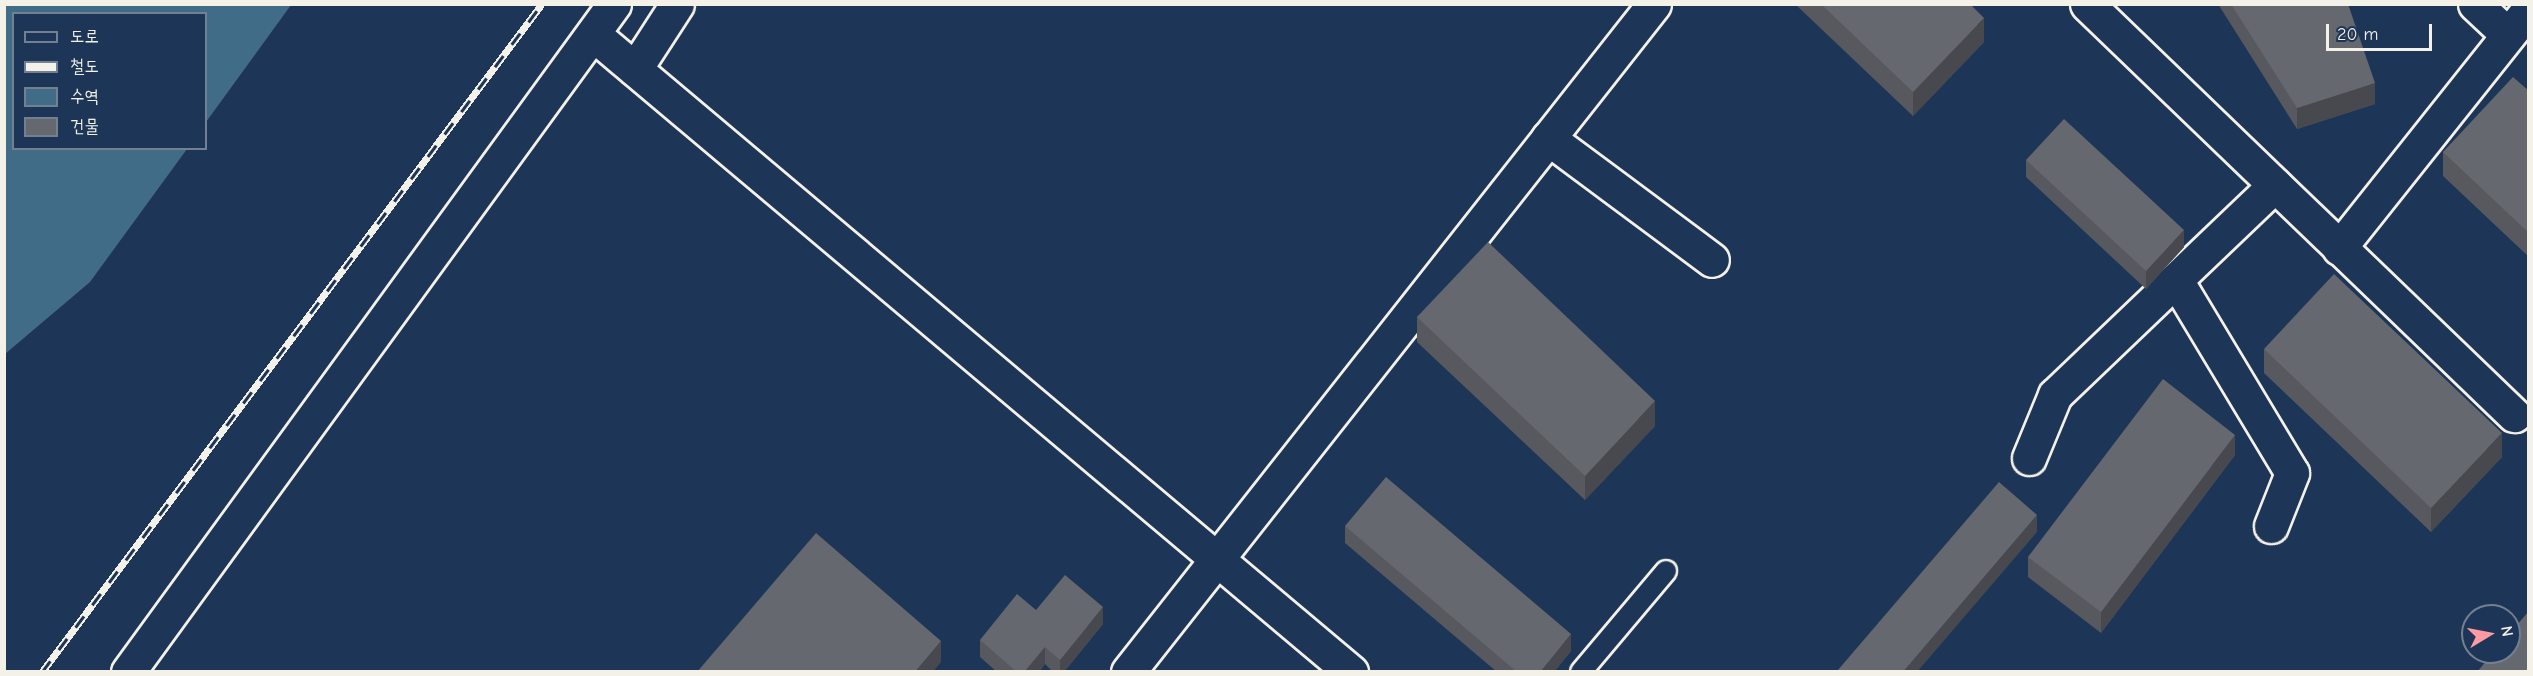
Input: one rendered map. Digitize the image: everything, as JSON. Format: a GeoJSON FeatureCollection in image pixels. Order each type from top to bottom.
{"type":"FeatureCollection","features":[{"type":"Feature","properties":{"kind":"street"},"geometry":{"type":"LineString","coordinates":[[128,672],[614,4]]}},
{"type":"Feature","properties":{"kind":"street"},"geometry":{"type":"LineString","coordinates":[[634,69],[677,4]]}},
{"type":"Feature","properties":{"kind":"street"},"geometry":{"type":"LineString","coordinates":[[1128,672],[1216,556],[1654,4]]}},
{"type":"Feature","properties":{"kind":"street"},"geometry":{"type":"LineString","coordinates":[[2087,4],[2514,415]]}},
{"type":"Feature","properties":{"kind":"street"},"geometry":{"type":"LineString","coordinates":[[2475,4],[2508,35]]}},
{"type":"Feature","properties":{"kind":"street"},"geometry":{"type":"LineString","coordinates":[[2339,248],[2529,10]]}},
{"type":"Feature","properties":{"kind":"street"},"geometry":{"type":"LineString","coordinates":[[593,34],[1216,556],[1351,672]]}},
{"type":"Feature","properties":{"kind":"street"},"geometry":{"type":"LineString","coordinates":[[1548,138],[1712,260]]}},
{"type":"Feature","properties":{"kind":"street"},"geometry":{"type":"LineString","coordinates":[[2030,458],[2055,395],[2275,185]]}},
{"type":"Feature","properties":{"kind":"street"},"geometry":{"type":"LineString","coordinates":[[2176,280],[2292,473],[2271,526]]}},
{"type":"Feature","properties":{"kind":"lane"},"geometry":{"type":"LineString","coordinates":[[1581,672],[1666,571]]}},
{"type":"Feature","properties":{"kind":"water"},"geometry":{"type":"Polygon","coordinates":[[[5,4],[291,5],[207,121],[207,12],[12,12],[12,150],[186,150],[90,282],[5,354],[5,4]]]}},
{"type":"Feature","properties":{"kind":"building"},"geometry":{"type":"Polygon","coordinates":[[[1821,4],[1970,4],[1984,18],[1913,92],[1821,4]]]}},
{"type":"Feature","properties":{"kind":"building"},"geometry":{"type":"Polygon","coordinates":[[[2231,4],[2348,4],[2375,83],[2297,108],[2231,4]]]}},
{"type":"Feature","properties":{"kind":"building"},"geometry":{"type":"Polygon","coordinates":[[[2513,77],[2529,91],[2529,233],[2443,152],[2513,77]]]}},
{"type":"Feature","properties":{"kind":"building"},"geometry":{"type":"Polygon","coordinates":[[[2064,119],[2184,230],[2146,271],[2026,160],[2064,119]]]}},
{"type":"Feature","properties":{"kind":"building"},"geometry":{"type":"Polygon","coordinates":[[[1488,242],[1655,401],[1585,476],[1417,317],[1488,242]]]}},
{"type":"Feature","properties":{"kind":"building"},"geometry":{"type":"Polygon","coordinates":[[[2334,274],[2502,433],[2431,508],[2264,349],[2334,274]]]}},
{"type":"Feature","properties":{"kind":"building"},"geometry":{"type":"Polygon","coordinates":[[[2163,379],[2235,435],[2101,612],[2028,557],[2163,379]]]}},
{"type":"Feature","properties":{"kind":"building"},"geometry":{"type":"Polygon","coordinates":[[[1386,477],[1571,634],[1540,672],[1517,672],[1345,526],[1386,477]]]}},
{"type":"Feature","properties":{"kind":"building"},"geometry":{"type":"Polygon","coordinates":[[[1999,482],[2037,515],[1903,672],[1840,672],[1838,670],[1999,482]]]}},
{"type":"Feature","properties":{"kind":"building"},"geometry":{"type":"Polygon","coordinates":[[[816,533],[941,641],[915,672],[697,672],[816,533]]]}},
{"type":"Feature","properties":{"kind":"building"},"geometry":{"type":"Polygon","coordinates":[[[1065,575],[1103,607],[1060,660],[1045,647],[1024,672],[1017,672],[980,640],[1017,594],[1036,610],[1065,575]]]}},
{"type":"Feature","properties":{"kind":"building"},"geometry":{"type":"Polygon","coordinates":[[[2529,611],[2529,672],[2477,672],[2484,664],[2521,664],[2521,620],[2529,611]]]}},
{"type":"Feature","properties":{"kind":"railway"},"geometry":{"type":"LineString","coordinates":[[42,672],[542,4]]}}]}
